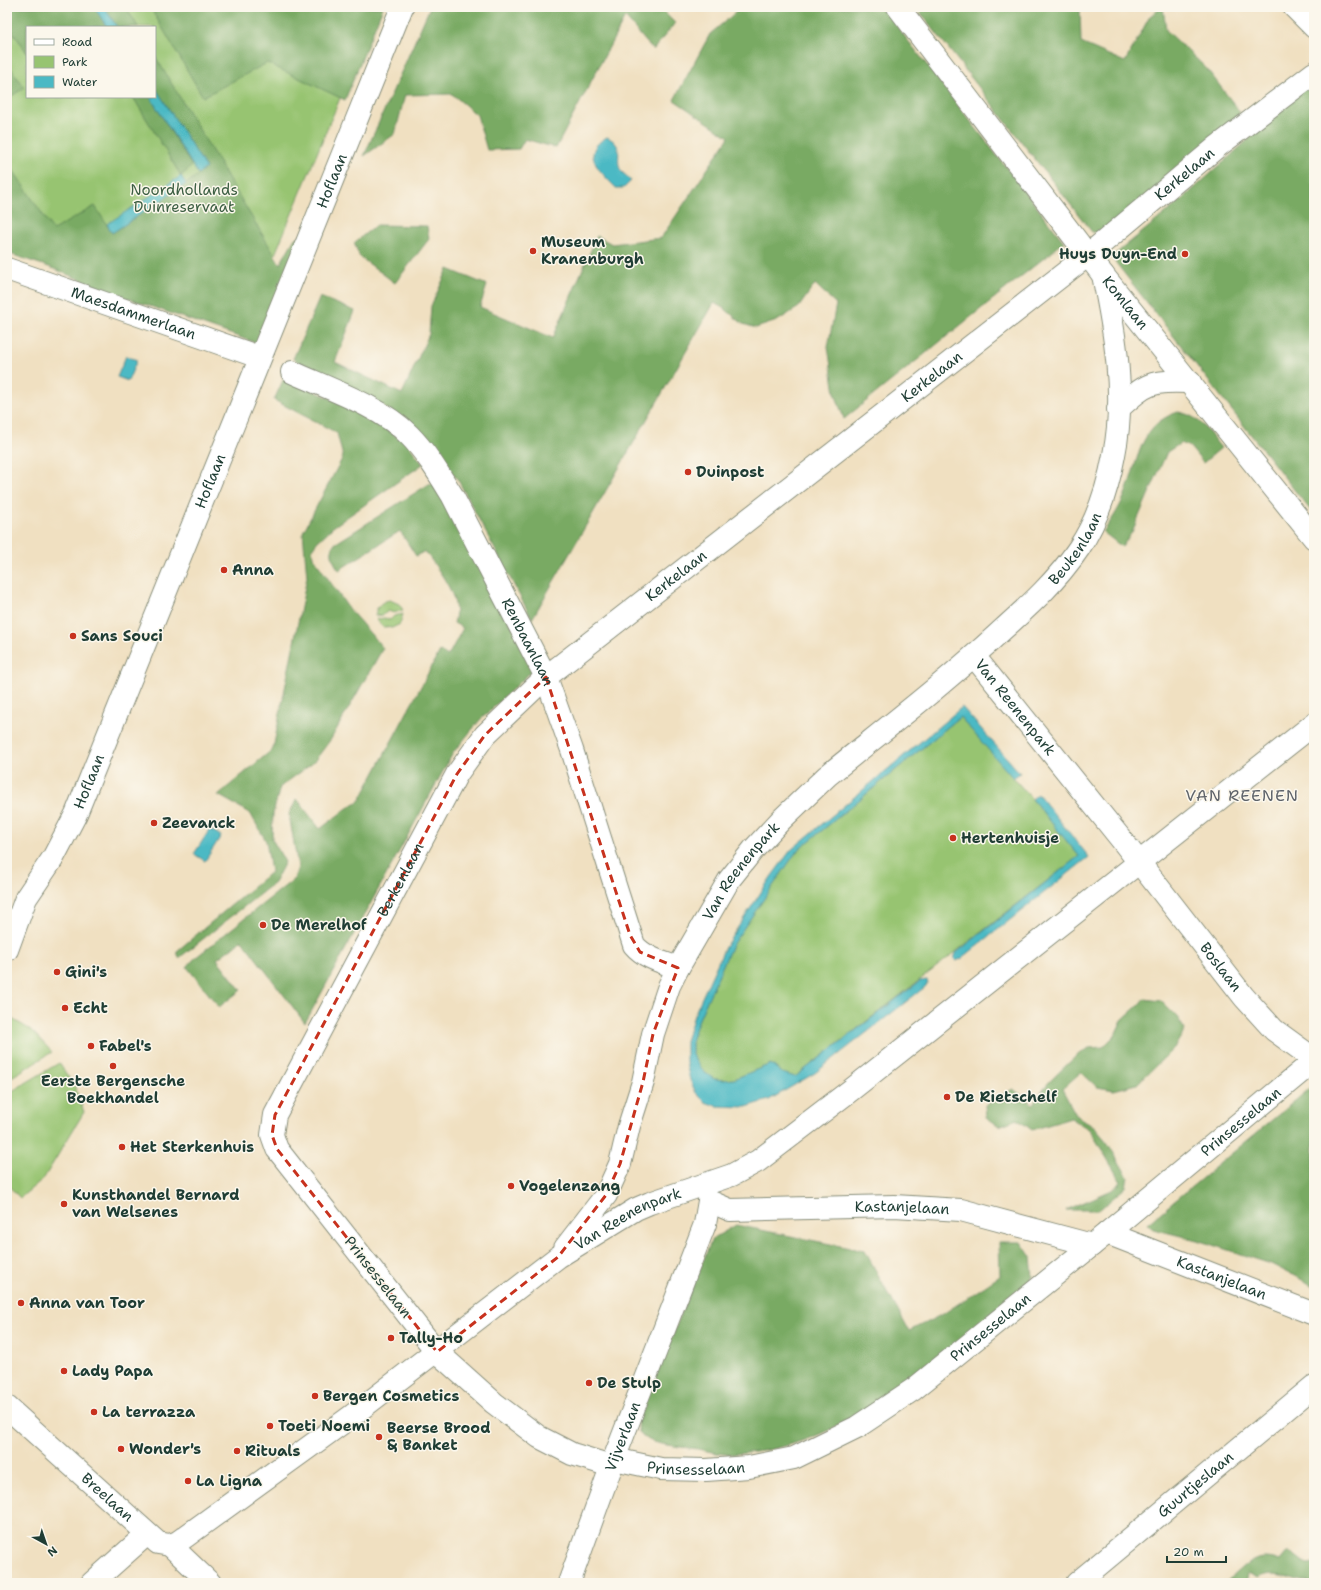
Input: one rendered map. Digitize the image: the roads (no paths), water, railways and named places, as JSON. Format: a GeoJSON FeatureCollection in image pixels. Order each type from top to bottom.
{"type":"FeatureCollection","features":[{"type":"Feature","properties":{"kind":"street","name":"Hoflaan"},"geometry":{"type":"LineString","coordinates":[[8,944],[16,900],[53,858],[76,814],[402,7]]}},
{"type":"Feature","properties":{"kind":"street","name":"Komlaan"},"geometry":{"type":"LineString","coordinates":[[898,7],[1103,275],[1314,538]]}},
{"type":"Feature","properties":{"kind":"street"},"geometry":{"type":"LineString","coordinates":[[1294,7],[1314,27]]}},
{"type":"Feature","properties":{"kind":"street","name":"Kerkelaan"},"geometry":{"type":"LineString","coordinates":[[546,677],[1088,255],[1218,146],[1314,73]]}},
{"type":"Feature","properties":{"kind":"street","name":"Maesdammerlaan"},"geometry":{"type":"LineString","coordinates":[[7,269],[259,358]]}},
{"type":"Feature","properties":{"kind":"street","name":"Beukenlaan"},"geometry":{"type":"LineString","coordinates":[[974,656],[1045,591],[1079,547],[1101,502],[1114,454],[1118,409],[1117,369],[1112,318],[1103,275]]}},
{"type":"Feature","properties":{"kind":"street","name":"Renbaanlaan"},"geometry":{"type":"LineString","coordinates":[[292,372],[373,409],[409,434],[436,469],[452,495],[546,677],[609,865],[630,934],[640,952],[678,968]]}},
{"type":"Feature","properties":{"kind":"street"},"geometry":{"type":"LineString","coordinates":[[1118,409],[1138,391],[1150,384],[1162,381],[1190,382]]}},
{"type":"Feature","properties":{"kind":"street","name":"Van Reenenpark"},"geometry":{"type":"LineString","coordinates":[[170,1545],[185,1538],[436,1352],[558,1257],[636,1209],[650,1203],[705,1194],[732,1175],[758,1161],[1139,863],[974,656],[827,776],[781,820],[753,850],[729,880],[669,986],[653,1034],[643,1082],[616,1174],[606,1194],[558,1257]]}},
{"type":"Feature","properties":{"kind":"street","name":"Berkenlaan"},"geometry":{"type":"LineString","coordinates":[[272,1125],[278,1111],[457,774],[484,735],[546,677]]}},
{"type":"Feature","properties":{"kind":"street"},"geometry":{"type":"LineString","coordinates":[[1139,863],[1314,724]]}},
{"type":"Feature","properties":{"kind":"street","name":"Boslaan"},"geometry":{"type":"LineString","coordinates":[[1139,863],[1244,997],[1274,1030],[1314,1060]]}},
{"type":"Feature","properties":{"kind":"street","name":"Prinsesselaan"},"geometry":{"type":"LineString","coordinates":[[272,1125],[272,1135],[278,1149],[436,1352],[494,1403],[539,1437],[572,1454],[613,1463],[661,1469],[706,1470],[749,1467],[794,1458],[857,1428],[914,1388],[1100,1239],[1314,1060]]}},
{"type":"Feature","properties":{"kind":"street","name":"Kastanjelaan"},"geometry":{"type":"LineString","coordinates":[[705,1194],[730,1210],[894,1206],[961,1210],[1100,1239],[1314,1314]]}},
{"type":"Feature","properties":{"kind":"street","name":"Vijverlaan"},"geometry":{"type":"LineString","coordinates":[[569,1583],[613,1463],[705,1224],[705,1194]]}},
{"type":"Feature","properties":{"kind":"street","name":"Guurtjeslaan"},"geometry":{"type":"LineString","coordinates":[[1077,1583],[1314,1386]]}},
{"type":"Feature","properties":{"kind":"street","name":"Breelaan"},"geometry":{"type":"LineString","coordinates":[[7,1407],[147,1534],[158,1543],[170,1545],[210,1583]]}},
{"type":"Feature","properties":{"kind":"street"},"geometry":{"type":"LineString","coordinates":[[92,1583],[147,1534]]}},
{"type":"Feature","properties":{"kind":"water"},"geometry":{"type":"Polygon","coordinates":[[[94,7],[104,7],[116,26],[106,26],[94,7]]]}},
{"type":"Feature","properties":{"kind":"water"},"geometry":{"type":"Polygon","coordinates":[[[156,89],[206,168],[198,174],[151,98],[156,98],[156,89]]]}},
{"type":"Feature","properties":{"kind":"water"},"geometry":{"type":"Polygon","coordinates":[[[607,137],[617,145],[620,168],[631,181],[624,188],[616,188],[604,176],[593,156],[594,149],[598,143],[607,137]]]}},
{"type":"Feature","properties":{"kind":"water"},"geometry":{"type":"Polygon","coordinates":[[[181,176],[186,184],[112,233],[107,224],[181,176]]]}},
{"type":"Feature","properties":{"kind":"water"},"geometry":{"type":"Polygon","coordinates":[[[126,356],[137,360],[128,381],[117,377],[126,356]]]}},
{"type":"Feature","properties":{"kind":"water"},"geometry":{"type":"Polygon","coordinates":[[[962,707],[1020,773],[1013,778],[960,717],[797,851],[732,945],[692,1038],[692,1055],[704,1072],[714,1079],[734,1079],[771,1064],[782,1073],[795,1077],[920,981],[927,980],[928,983],[925,987],[815,1073],[769,1100],[746,1107],[716,1106],[705,1102],[696,1093],[690,1080],[686,1063],[686,1041],[694,1015],[725,947],[771,877],[791,850],[962,707]]]}},
{"type":"Feature","properties":{"kind":"water"},"geometry":{"type":"Polygon","coordinates":[[[1038,794],[1089,857],[961,959],[956,961],[954,959],[956,953],[1079,856],[1032,799],[1038,794]]]}},
{"type":"Feature","properties":{"kind":"water"},"geometry":{"type":"Polygon","coordinates":[[[210,829],[221,836],[205,861],[194,854],[210,829]]]}},
{"type":"Feature","properties":{"kind":"place","name":"Museum Kranenburgh"},"geometry":{"type":"Point","coordinates":[533,251]}},
{"type":"Feature","properties":{"kind":"place","name":"Huys Duyn-End"},"geometry":{"type":"Point","coordinates":[1185,254]}},
{"type":"Feature","properties":{"kind":"place","name":"Duinpost"},"geometry":{"type":"Point","coordinates":[688,472]}},
{"type":"Feature","properties":{"kind":"place","name":"Anna"},"geometry":{"type":"Point","coordinates":[224,570]}},
{"type":"Feature","properties":{"kind":"place","name":"Sans Souci"},"geometry":{"type":"Point","coordinates":[73,636]}},
{"type":"Feature","properties":{"kind":"place","name":"Zeevanck"},"geometry":{"type":"Point","coordinates":[154,823]}},
{"type":"Feature","properties":{"kind":"place","name":"Hertenhuisje"},"geometry":{"type":"Point","coordinates":[953,838]}},
{"type":"Feature","properties":{"kind":"place","name":"De Merelhof"},"geometry":{"type":"Point","coordinates":[263,925]}},
{"type":"Feature","properties":{"kind":"place","name":"Gini's"},"geometry":{"type":"Point","coordinates":[57,972]}},
{"type":"Feature","properties":{"kind":"place","name":"Echt"},"geometry":{"type":"Point","coordinates":[65,1008]}},
{"type":"Feature","properties":{"kind":"place","name":"Fabel's"},"geometry":{"type":"Point","coordinates":[91,1046]}},
{"type":"Feature","properties":{"kind":"place","name":"Eerste Bergensche Boekhandel"},"geometry":{"type":"Point","coordinates":[113,1066]}},
{"type":"Feature","properties":{"kind":"place","name":"De Rietschelf"},"geometry":{"type":"Point","coordinates":[947,1097]}},
{"type":"Feature","properties":{"kind":"place","name":"Het Sterkenhuis"},"geometry":{"type":"Point","coordinates":[122,1147]}},
{"type":"Feature","properties":{"kind":"place","name":"Vogelenzang"},"geometry":{"type":"Point","coordinates":[511,1186]}},
{"type":"Feature","properties":{"kind":"place","name":"Kunsthandel Bernard van Welsenes"},"geometry":{"type":"Point","coordinates":[64,1204]}},
{"type":"Feature","properties":{"kind":"place","name":"Anna van Toor"},"geometry":{"type":"Point","coordinates":[21,1303]}},
{"type":"Feature","properties":{"kind":"place","name":"Tally-Ho"},"geometry":{"type":"Point","coordinates":[391,1338]}},
{"type":"Feature","properties":{"kind":"place","name":"Lady Papa"},"geometry":{"type":"Point","coordinates":[64,1371]}},
{"type":"Feature","properties":{"kind":"place","name":"De Stulp"},"geometry":{"type":"Point","coordinates":[589,1383]}},
{"type":"Feature","properties":{"kind":"place","name":"Bergen Cosmetics"},"geometry":{"type":"Point","coordinates":[315,1396]}},
{"type":"Feature","properties":{"kind":"place","name":"La terrazza"},"geometry":{"type":"Point","coordinates":[94,1412]}},
{"type":"Feature","properties":{"kind":"place","name":"Toeti Noemi"},"geometry":{"type":"Point","coordinates":[270,1426]}},
{"type":"Feature","properties":{"kind":"place","name":"Beerse Brood & Banket"},"geometry":{"type":"Point","coordinates":[379,1437]}},
{"type":"Feature","properties":{"kind":"place","name":"Wonder's"},"geometry":{"type":"Point","coordinates":[121,1449]}},
{"type":"Feature","properties":{"kind":"place","name":"Rituals"},"geometry":{"type":"Point","coordinates":[237,1451]}},
{"type":"Feature","properties":{"kind":"place","name":"La Ligna"},"geometry":{"type":"Point","coordinates":[188,1481]}},
{"type":"Feature","properties":{"kind":"district","name":"VAN REENEN"},"geometry":{"type":"Point","coordinates":[1242,795]}},
{"type":"Feature","properties":{"kind":"park label","name":"Noordhollands Duinreservaat"},"geometry":{"type":"Point","coordinates":[184,198]}}]}
